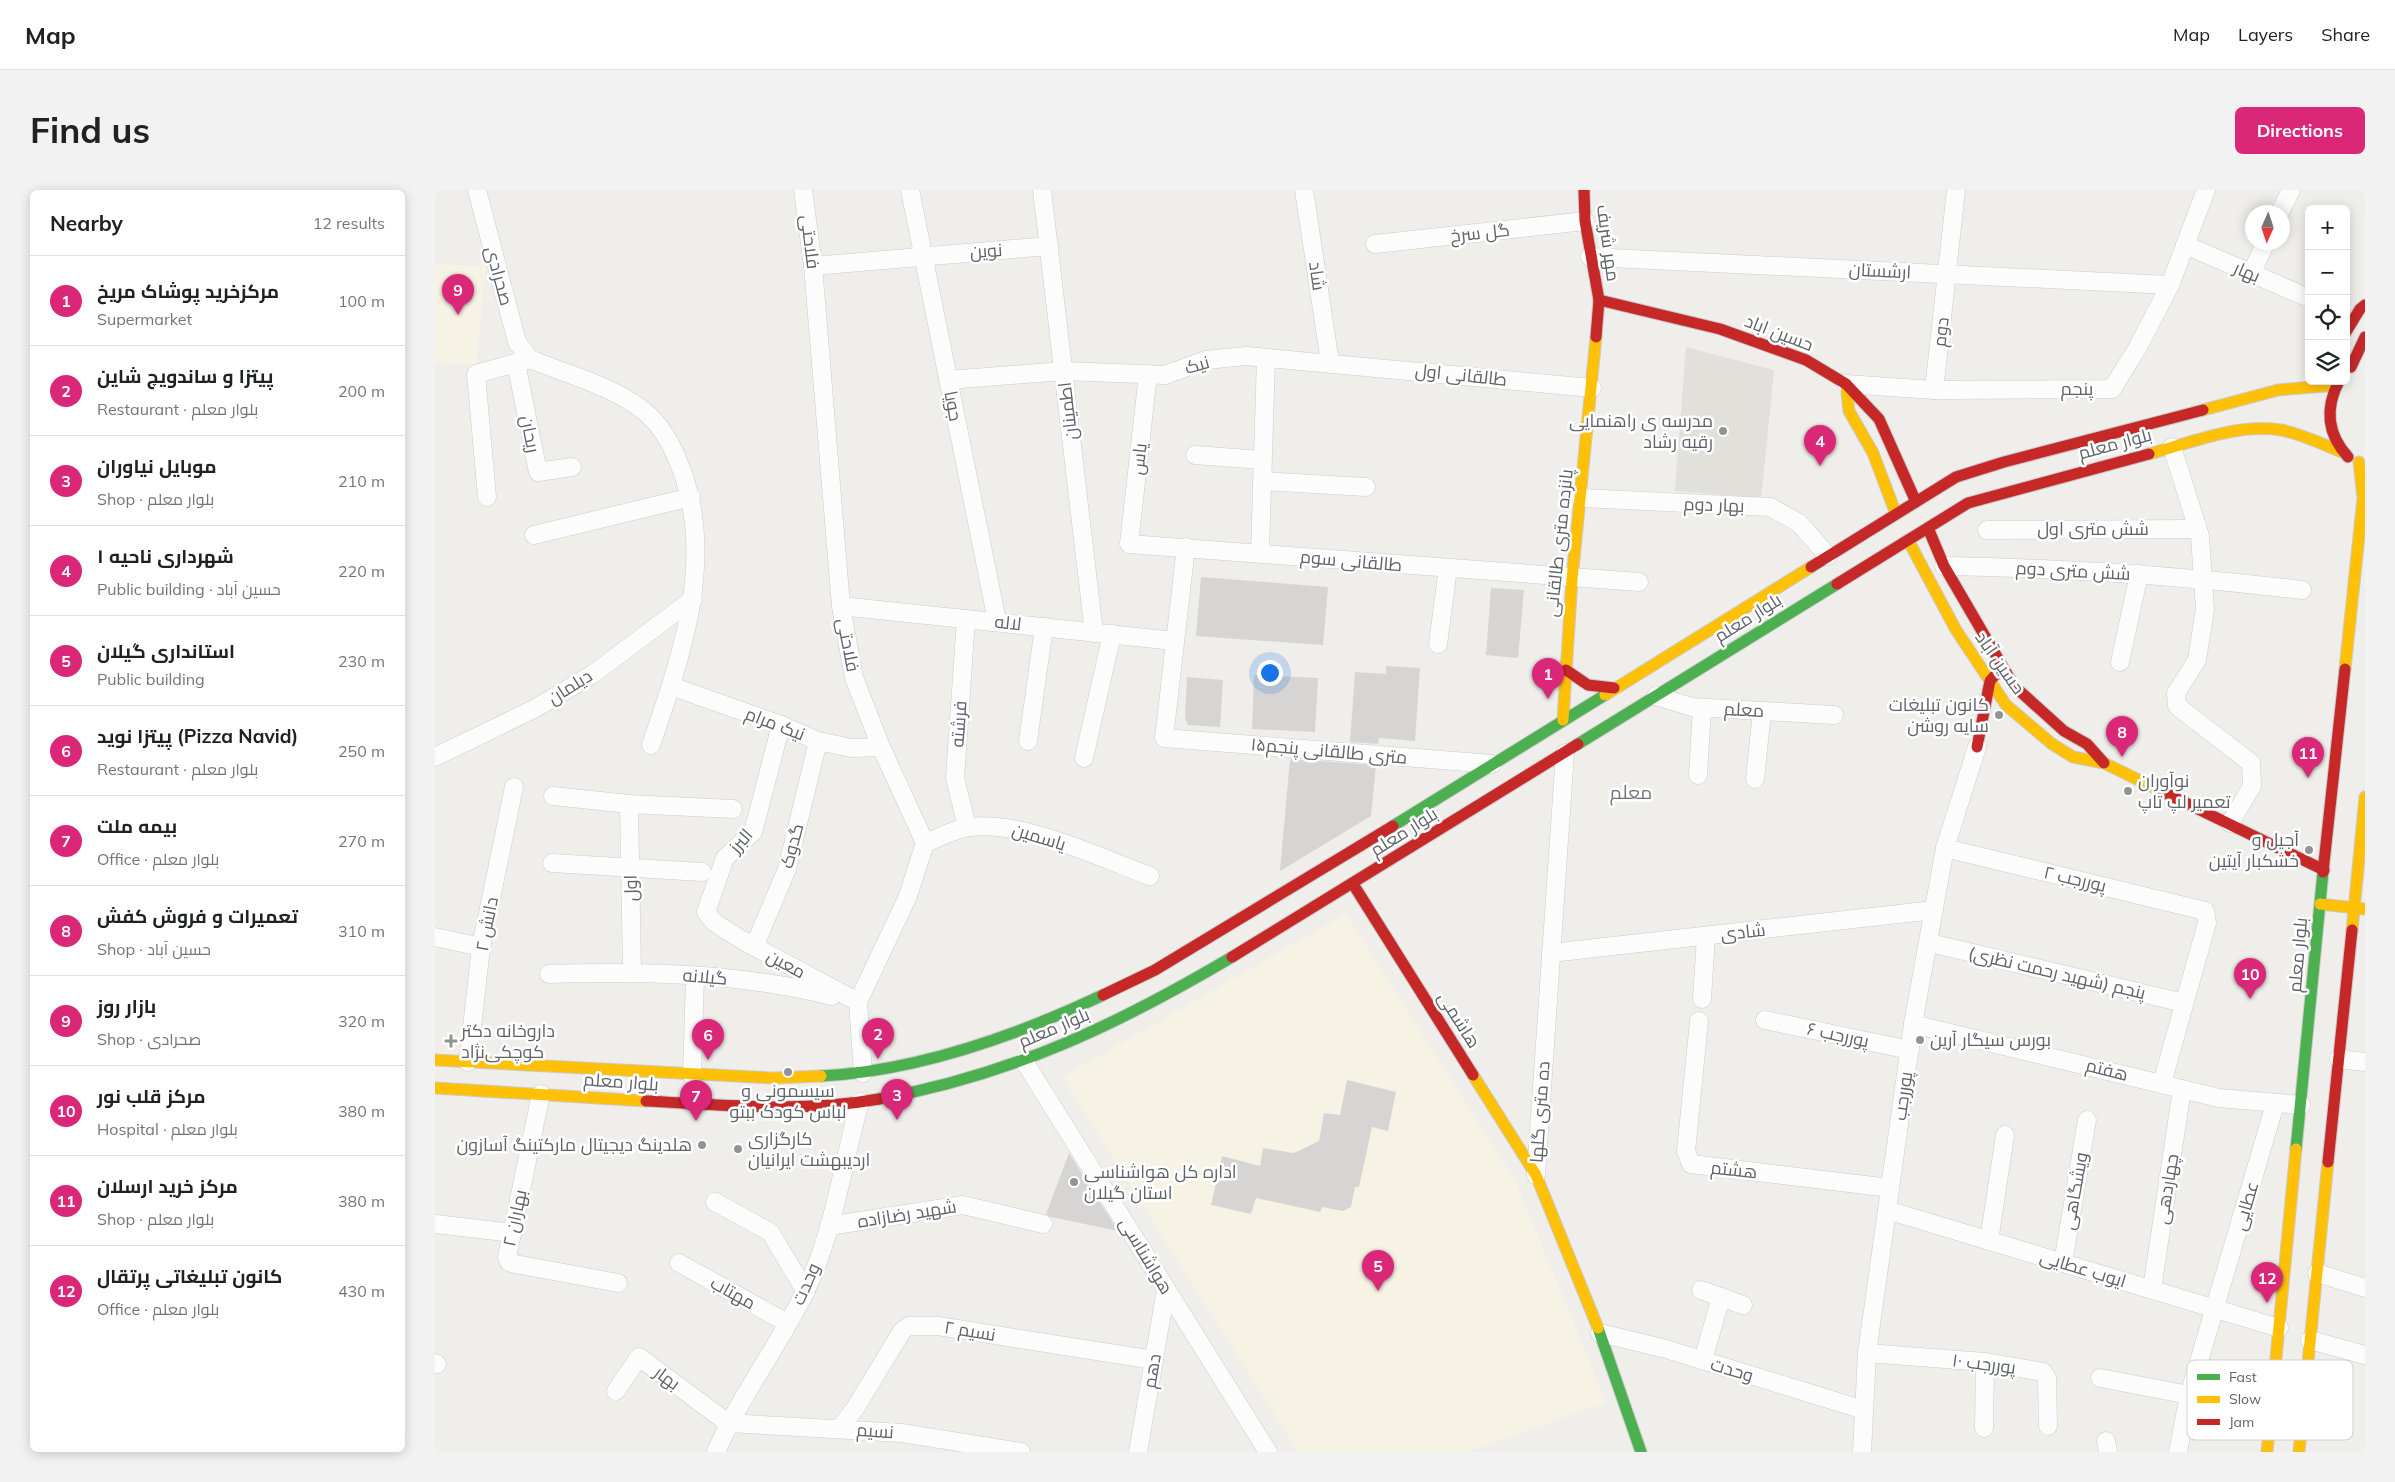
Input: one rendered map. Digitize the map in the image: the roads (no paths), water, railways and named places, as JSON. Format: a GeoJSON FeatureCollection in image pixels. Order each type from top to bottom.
{"type":"FeatureCollection","features":[{"type":"Feature","properties":{"kind":"main road","name":"مهر شریف"},"geometry":{"type":"LineString","coordinates":[[1584,190],[1589,256],[1599,300]]}},
{"type":"Feature","properties":{"kind":"main road","name":"حسین اباد"},"geometry":{"type":"LineString","coordinates":[[1599,300],[1720,329],[1806,360],[1846,384],[1879,419],[1922,515]]}},
{"type":"Feature","properties":{"kind":"main road","name":"پانزده متری طالقانی"},"geometry":{"type":"LineString","coordinates":[[1564,736],[1572,578],[1592,388],[1599,300]]}},
{"type":"Feature","properties":{"kind":"main road"},"geometry":{"type":"LineString","coordinates":[[2350,325],[2360,309],[2365,305]]}},
{"type":"Feature","properties":{"kind":"main road"},"geometry":{"type":"LineString","coordinates":[[2350,367],[2365,337]]}},
{"type":"Feature","properties":{"kind":"main road"},"geometry":{"type":"LineString","coordinates":[[2350,369],[2365,362]]}},
{"type":"Feature","properties":{"kind":"main road"},"geometry":{"type":"LineString","coordinates":[[2278,390],[2300,375]]}},
{"type":"Feature","properties":{"kind":"main road","name":"حسین آباد"},"geometry":{"type":"LineString","coordinates":[[1846,384],[1849,410],[1873,453],[1902,527],[1956,630],[1990,681],[2001,712],[2073,757],[2104,763],[2324,870]]}},
{"type":"Feature","properties":{"kind":"main road","name":"بلوار معلم"},"geometry":{"type":"LineString","coordinates":[[435,1088],[773,1106],[862,1087],[956,1080],[1024,1061],[1057,1048],[1168,995],[1353,884],[1564,736],[1614,688],[1828,556],[1902,527],[1922,515],[1956,477],[2004,462],[2278,390],[2320,385]]}},
{"type":"Feature","properties":{"kind":"main road"},"geometry":{"type":"LineString","coordinates":[[2336,385],[2331,398],[2330,430],[2342,452]]}},
{"type":"Feature","properties":{"kind":"main road","name":"بلوار معلم"},"geometry":{"type":"LineString","coordinates":[[435,1060],[773,1078],[862,1087],[948,1053],[1046,1022],[1155,970],[1493,764],[1656,696],[1922,515],[2172,447],[2249,430],[2271,429],[2298,435],[2342,452],[2362,463],[2363,498],[2320,904],[2276,1360]]}},
{"type":"Feature","properties":{"kind":"main road","name":"حسین آباد"},"geometry":{"type":"LineString","coordinates":[[1922,515],[1943,566],[2014,686],[2063,731],[2087,744],[2104,763]]}},
{"type":"Feature","properties":{"kind":"main road"},"geometry":{"type":"LineString","coordinates":[[1990,681],[2002,668]]}},
{"type":"Feature","properties":{"kind":"main road"},"geometry":{"type":"LineString","coordinates":[[1566,670],[1578,681],[1591,688],[1614,688]]}},
{"type":"Feature","properties":{"kind":"main road","name":"پوررجب"},"geometry":{"type":"LineString","coordinates":[[1977,746],[1990,681]]}},
{"type":"Feature","properties":{"kind":"main road","name":"پوررجب"},"geometry":{"type":"LineString","coordinates":[[1977,746],[2001,712],[2014,686]]}},
{"type":"Feature","properties":{"kind":"main road"},"geometry":{"type":"LineString","coordinates":[[2308,1360],[2339,1059],[2359,909],[2365,798]]}},
{"type":"Feature","properties":{"kind":"main road","name":"هاشمی"},"geometry":{"type":"LineString","coordinates":[[1353,884],[1536,1175]]}},
{"type":"Feature","properties":{"kind":"main road"},"geometry":{"type":"LineString","coordinates":[[2320,904],[2359,909]]}},
{"type":"Feature","properties":{"kind":"main road","name":"ده متری گلها"},"geometry":{"type":"LineString","coordinates":[[1536,1175],[1600,1333],[1641,1452]]}},
{"type":"Feature","properties":{"kind":"street","name":"صحرادی"},"geometry":{"type":"LineString","coordinates":[[477,190],[523,361]]}},
{"type":"Feature","properties":{"kind":"street","name":"فلاحتی"},"geometry":{"type":"LineString","coordinates":[[803,190],[813,266],[841,606],[854,678],[881,747],[925,843]]}},
{"type":"Feature","properties":{"kind":"street","name":"جویا"},"geometry":{"type":"LineString","coordinates":[[910,190],[997,622]]}},
{"type":"Feature","properties":{"kind":"street","name":"اطمینان"},"geometry":{"type":"LineString","coordinates":[[1042,190],[1064,371],[1103,634]]}},
{"type":"Feature","properties":{"kind":"street","name":"شاد"},"geometry":{"type":"LineString","coordinates":[[1304,190],[1330,363]]}},
{"type":"Feature","properties":{"kind":"street","name":"دوم"},"geometry":{"type":"LineString","coordinates":[[1934,390],[1956,190]]}},
{"type":"Feature","properties":{"kind":"street","name":"پنجم"},"geometry":{"type":"LineString","coordinates":[[1846,384],[1934,390],[2112,389],[2138,347],[2170,285],[2206,190]]}},
{"type":"Feature","properties":{"kind":"street"},"geometry":{"type":"LineString","coordinates":[[2284,205],[2291,190]]}},
{"type":"Feature","properties":{"kind":"street","name":"گل سرخ"},"geometry":{"type":"LineString","coordinates":[[1375,244],[1585,221]]}},
{"type":"Feature","properties":{"kind":"street","name":"بهار"},"geometry":{"type":"LineString","coordinates":[[2185,245],[2305,296]]}},
{"type":"Feature","properties":{"kind":"street","name":"نوین"},"geometry":{"type":"LineString","coordinates":[[813,266],[923,255],[1049,246]]}},
{"type":"Feature","properties":{"kind":"street"},"geometry":{"type":"LineString","coordinates":[[2251,274],[2262,250]]}},
{"type":"Feature","properties":{"kind":"street","name":"ارشستان"},"geometry":{"type":"LineString","coordinates":[[1589,256],[2170,285]]}},
{"type":"Feature","properties":{"kind":"street","name":"نیک"},"geometry":{"type":"LineString","coordinates":[[948,380],[1064,371],[1165,375],[1206,360],[1246,356],[1330,363]]}},
{"type":"Feature","properties":{"kind":"street"},"geometry":{"type":"LineString","coordinates":[[1260,553],[1266,358]]}},
{"type":"Feature","properties":{"kind":"street","name":"ریحان"},"geometry":{"type":"LineString","coordinates":[[523,361],[538,472],[572,467]]}},
{"type":"Feature","properties":{"kind":"street"},"geometry":{"type":"LineString","coordinates":[[487,497],[476,374],[523,361],[616,392],[645,412],[673,446],[691,497],[697,544],[693,599],[671,686],[651,745]]}},
{"type":"Feature","properties":{"kind":"street","name":"طالقانی اول"},"geometry":{"type":"LineString","coordinates":[[1330,363],[1592,388]]}},
{"type":"Feature","properties":{"kind":"street","name":"یاس"},"geometry":{"type":"LineString","coordinates":[[1129,544],[1149,374]]}},
{"type":"Feature","properties":{"kind":"street"},"geometry":{"type":"LineString","coordinates":[[2172,447],[2198,529],[2205,609],[2197,660],[2177,693],[2177,706],[2251,763],[2252,786],[2230,823]]}},
{"type":"Feature","properties":{"kind":"street"},"geometry":{"type":"LineString","coordinates":[[1195,455],[1263,460]]}},
{"type":"Feature","properties":{"kind":"street"},"geometry":{"type":"LineString","coordinates":[[1262,481],[1366,487]]}},
{"type":"Feature","properties":{"kind":"street"},"geometry":{"type":"LineString","coordinates":[[534,535],[691,497]]}},
{"type":"Feature","properties":{"kind":"street","name":"بهار دوم"},"geometry":{"type":"LineString","coordinates":[[1581,498],[1769,507],[1799,522],[1828,556]]}},
{"type":"Feature","properties":{"kind":"street","name":"شش متری اول"},"geometry":{"type":"LineString","coordinates":[[1987,530],[2198,529]]}},
{"type":"Feature","properties":{"kind":"street","name":"طالقانی سوم"},"geometry":{"type":"LineString","coordinates":[[1129,544],[1572,578]]}},
{"type":"Feature","properties":{"kind":"street"},"geometry":{"type":"LineString","coordinates":[[1174,641],[1186,547]]}},
{"type":"Feature","properties":{"kind":"street","name":"شش متری دوم"},"geometry":{"type":"LineString","coordinates":[[1943,566],[2202,578],[2302,590]]}},
{"type":"Feature","properties":{"kind":"street"},"geometry":{"type":"LineString","coordinates":[[1438,644],[1448,568]]}},
{"type":"Feature","properties":{"kind":"street"},"geometry":{"type":"LineString","coordinates":[[2120,662],[2139,574]]}},
{"type":"Feature","properties":{"kind":"street"},"geometry":{"type":"LineString","coordinates":[[1572,578],[1639,582]]}},
{"type":"Feature","properties":{"kind":"street","name":"دیلمان"},"geometry":{"type":"LineString","coordinates":[[435,757],[534,709],[593,674],[693,599]]}},
{"type":"Feature","properties":{"kind":"street","name":"لاله"},"geometry":{"type":"LineString","coordinates":[[841,606],[1174,641]]}},
{"type":"Feature","properties":{"kind":"street","name":"فرشته"},"geometry":{"type":"LineString","coordinates":[[966,619],[955,778],[967,827]]}},
{"type":"Feature","properties":{"kind":"street"},"geometry":{"type":"LineString","coordinates":[[1029,741],[1044,627]]}},
{"type":"Feature","properties":{"kind":"street"},"geometry":{"type":"LineString","coordinates":[[1084,758],[1103,634]]}},
{"type":"Feature","properties":{"kind":"street","name":"۱۵متری طالقانی پنجم"},"geometry":{"type":"LineString","coordinates":[[1174,641],[1164,738],[1493,764]]}},
{"type":"Feature","properties":{"kind":"street","name":"نیک مرام"},"geometry":{"type":"LineString","coordinates":[[671,686],[781,725],[818,741],[851,748],[881,747]]}},
{"type":"Feature","properties":{"kind":"street","name":"معلم"},"geometry":{"type":"LineString","coordinates":[[1656,696],[1702,708],[1834,715]]}},
{"type":"Feature","properties":{"kind":"street"},"geometry":{"type":"LineString","coordinates":[[1698,775],[1702,708]]}},
{"type":"Feature","properties":{"kind":"street"},"geometry":{"type":"LineString","coordinates":[[1755,780],[1762,711]]}},
{"type":"Feature","properties":{"kind":"street","name":"البرز"},"geometry":{"type":"LineString","coordinates":[[715,923],[706,912],[718,875],[725,858],[753,832],[781,725]]}},
{"type":"Feature","properties":{"kind":"street","name":"ده متری گلها"},"geometry":{"type":"LineString","coordinates":[[1536,1175],[1564,736]]}},
{"type":"Feature","properties":{"kind":"street","name":"گدوک"},"geometry":{"type":"LineString","coordinates":[[754,946],[787,869],[818,741]]}},
{"type":"Feature","properties":{"kind":"street","name":"پوررجب"},"geometry":{"type":"LineString","coordinates":[[1862,1452],[1867,1353],[1913,1024],[1930,943],[1945,848],[1977,746]]}},
{"type":"Feature","properties":{"kind":"street","name":"دانش ۲"},"geometry":{"type":"LineString","coordinates":[[468,1062],[481,946],[514,787]]}},
{"type":"Feature","properties":{"kind":"street"},"geometry":{"type":"LineString","coordinates":[[553,796],[629,804],[733,809]]}},
{"type":"Feature","properties":{"kind":"street","name":"اول"},"geometry":{"type":"LineString","coordinates":[[629,804],[632,971]]}},
{"type":"Feature","properties":{"kind":"street","name":"یاسمین"},"geometry":{"type":"LineString","coordinates":[[925,843],[967,827],[1004,826],[1060,842],[1150,876]]}},
{"type":"Feature","properties":{"kind":"street"},"geometry":{"type":"LineString","coordinates":[[862,1087],[858,1002],[908,896],[925,843]]}},
{"type":"Feature","properties":{"kind":"street","name":"پوررجب ۲"},"geometry":{"type":"LineString","coordinates":[[1945,848],[2205,911],[2207,923],[2184,1003]]}},
{"type":"Feature","properties":{"kind":"street"},"geometry":{"type":"LineString","coordinates":[[551,863],[702,872]]}},
{"type":"Feature","properties":{"kind":"street","name":"شادی"},"geometry":{"type":"LineString","coordinates":[[1551,954],[1934,910]]}},
{"type":"Feature","properties":{"kind":"street","name":"معین"},"geometry":{"type":"LineString","coordinates":[[715,923],[858,1002]]}},
{"type":"Feature","properties":{"kind":"street"},"geometry":{"type":"LineString","coordinates":[[1702,999],[1706,936]]}},
{"type":"Feature","properties":{"kind":"street"},"geometry":{"type":"LineString","coordinates":[[435,937],[481,946]]}},
{"type":"Feature","properties":{"kind":"street","name":"پنجم (شهید رحمت نظری)"},"geometry":{"type":"LineString","coordinates":[[1930,943],[2184,1003]]}},
{"type":"Feature","properties":{"kind":"street","name":"گیلانه"},"geometry":{"type":"LineString","coordinates":[[549,974],[632,971],[786,984],[858,1002]]}},
{"type":"Feature","properties":{"kind":"street"},"geometry":{"type":"LineString","coordinates":[[692,1075],[695,976]]}},
{"type":"Feature","properties":{"kind":"street"},"geometry":{"type":"LineString","coordinates":[[2162,1083],[2184,1003]]}},
{"type":"Feature","properties":{"kind":"street","name":"پوررجب ۶"},"geometry":{"type":"LineString","coordinates":[[1765,1020],[1910,1050]]}},
{"type":"Feature","properties":{"kind":"street","name":"هشتم"},"geometry":{"type":"LineString","coordinates":[[1699,1021],[1686,1151],[1691,1164],[1701,1167],[1890,1188]]}},
{"type":"Feature","properties":{"kind":"street","name":"هفتم"},"geometry":{"type":"LineString","coordinates":[[1913,1024],[2219,1098],[2301,1105]]}},
{"type":"Feature","properties":{"kind":"street"},"geometry":{"type":"LineString","coordinates":[[2339,1059],[2365,1062]]}},
{"type":"Feature","properties":{"kind":"street","name":"هواشناسی"},"geometry":{"type":"LineString","coordinates":[[1024,1061],[1268,1452]]}},
{"type":"Feature","properties":{"kind":"street","name":"وحدت"},"geometry":{"type":"LineString","coordinates":[[716,1452],[728,1423],[805,1292],[829,1226],[862,1087]]}},
{"type":"Feature","properties":{"kind":"street","name":"چهاردهی"},"geometry":{"type":"LineString","coordinates":[[2152,1289],[2182,1089]]}},
{"type":"Feature","properties":{"kind":"street","name":"بهاران ۲"},"geometry":{"type":"LineString","coordinates":[[541,1094],[507,1257],[509,1262],[618,1283]]}},
{"type":"Feature","properties":{"kind":"street","name":"عطایی"},"geometry":{"type":"LineString","coordinates":[[2200,1360],[2275,1104]]}},
{"type":"Feature","properties":{"kind":"street","name":"ویشگاهی"},"geometry":{"type":"LineString","coordinates":[[2063,1263],[2087,1120]]}},
{"type":"Feature","properties":{"kind":"street"},"geometry":{"type":"LineString","coordinates":[[1989,1240],[2005,1135]]}},
{"type":"Feature","properties":{"kind":"street"},"geometry":{"type":"LineString","coordinates":[[715,1202],[770,1232],[805,1292]]}},
{"type":"Feature","properties":{"kind":"street","name":"شهید رضازاده"},"geometry":{"type":"LineString","coordinates":[[829,1226],[963,1205],[1043,1224]]}},
{"type":"Feature","properties":{"kind":"street","name":"ایوب عطایی"},"geometry":{"type":"LineString","coordinates":[[1887,1210],[2279,1328]]}},
{"type":"Feature","properties":{"kind":"street"},"geometry":{"type":"LineString","coordinates":[[435,1224],[513,1233]]}},
{"type":"Feature","properties":{"kind":"street","name":"مهتاب"},"geometry":{"type":"LineString","coordinates":[[679,1263],[787,1323]]}},
{"type":"Feature","properties":{"kind":"street"},"geometry":{"type":"LineString","coordinates":[[2317,1273],[2365,1288]]}},
{"type":"Feature","properties":{"kind":"street","name":"دهم"},"geometry":{"type":"LineString","coordinates":[[1138,1452],[1166,1290]]}},
{"type":"Feature","properties":{"kind":"street"},"geometry":{"type":"LineString","coordinates":[[1701,1290],[1743,1305]]}},
{"type":"Feature","properties":{"kind":"street"},"geometry":{"type":"LineString","coordinates":[[1703,1360],[1721,1298]]}},
{"type":"Feature","properties":{"kind":"street","name":"نسیم ٢"},"geometry":{"type":"LineString","coordinates":[[839,1429],[856,1407],[902,1331],[909,1326],[939,1326],[1154,1360]]}},
{"type":"Feature","properties":{"kind":"street","name":"وحدت"},"geometry":{"type":"LineString","coordinates":[[1600,1333],[1703,1360],[1864,1410]]}},
{"type":"Feature","properties":{"kind":"street"},"geometry":{"type":"LineString","coordinates":[[2310,1340],[2365,1354]]}},
{"type":"Feature","properties":{"kind":"street","name":"پوررجب ۱۰"},"geometry":{"type":"LineString","coordinates":[[1867,1353],[1985,1362],[2046,1374],[2048,1426]]}},
{"type":"Feature","properties":{"kind":"street","name":"بهار"},"geometry":{"type":"LineString","coordinates":[[616,1391],[639,1358],[728,1423]]}},
{"type":"Feature","properties":{"kind":"street"},"geometry":{"type":"LineString","coordinates":[[1984,1428],[1985,1362]]}},
{"type":"Feature","properties":{"kind":"street"},"geometry":{"type":"LineString","coordinates":[[2100,1378],[2187,1395]]}},
{"type":"Feature","properties":{"kind":"street","name":"عطایی"},"geometry":{"type":"LineString","coordinates":[[2178,1452],[2187,1405]]}},
{"type":"Feature","properties":{"kind":"street","name":"نسیم"},"geometry":{"type":"LineString","coordinates":[[728,1423],[902,1433],[1021,1452]]}},
{"type":"Feature","properties":{"kind":"place","name":"بازار روز"},"geometry":{"type":"Point","coordinates":[458,315]}},
{"type":"Feature","properties":{"kind":"place","name":"مدرسه ی راهنمایی رقیه رشاد"},"geometry":{"type":"Point","coordinates":[1723,431]}},
{"type":"Feature","properties":{"kind":"place","name":"شهرداری ناحیه ۱"},"geometry":{"type":"Point","coordinates":[1820,466]}},
{"type":"Feature","properties":{"kind":"place","name":"مرکزخرید پوشاک مریخ"},"geometry":{"type":"Point","coordinates":[1548,699]}},
{"type":"Feature","properties":{"kind":"place","name":"کانون تبلیغات سایه روشن"},"geometry":{"type":"Point","coordinates":[1999,715]}},
{"type":"Feature","properties":{"kind":"place","name":"تعمیرات و فروش کفش"},"geometry":{"type":"Point","coordinates":[2122,757]}},
{"type":"Feature","properties":{"kind":"place","name":"مرکز خرید ارسلان"},"geometry":{"type":"Point","coordinates":[2308,778]}},
{"type":"Feature","properties":{"kind":"place","name":"نوآوران تعمیر لپ تاپ"},"geometry":{"type":"Point","coordinates":[2128,791]}},
{"type":"Feature","properties":{"kind":"place","name":"آجیل و خشکبار آیتین"},"geometry":{"type":"Point","coordinates":[2309,850]}},
{"type":"Feature","properties":{"kind":"place","name":"مرکز قلب نور"},"geometry":{"type":"Point","coordinates":[2250,999]}},
{"type":"Feature","properties":{"kind":"place","name":"بورس سیگار آرین"},"geometry":{"type":"Point","coordinates":[1920,1040]}},
{"type":"Feature","properties":{"kind":"place","name":"داروخانه دکتر کوچکی‌نژاد"},"geometry":{"type":"Point","coordinates":[451,1041]}},
{"type":"Feature","properties":{"kind":"place","name":"پیتزا و ساندویچ شاین"},"geometry":{"type":"Point","coordinates":[878,1059]}},
{"type":"Feature","properties":{"kind":"place","name":"پیتزا نوید (Pizza Navid)"},"geometry":{"type":"Point","coordinates":[708,1060]}},
{"type":"Feature","properties":{"kind":"place","name":"سیسمونی و لباس کودک ببتو"},"geometry":{"type":"Point","coordinates":[788,1072]}},
{"type":"Feature","properties":{"kind":"place","name":"موبایل نیاوران"},"geometry":{"type":"Point","coordinates":[897,1120]}},
{"type":"Feature","properties":{"kind":"place","name":"بیمه ملت"},"geometry":{"type":"Point","coordinates":[696,1121]}},
{"type":"Feature","properties":{"kind":"place","name":"هلدینگ دیجیتال مارکتینگ آسازون"},"geometry":{"type":"Point","coordinates":[702,1145]}},
{"type":"Feature","properties":{"kind":"place","name":"کارگزاری اردیبهشت ایرانیان"},"geometry":{"type":"Point","coordinates":[738,1149]}},
{"type":"Feature","properties":{"kind":"place","name":"اداره کل هواشناسی استان گیلان"},"geometry":{"type":"Point","coordinates":[1074,1182]}},
{"type":"Feature","properties":{"kind":"place","name":"استانداری گیلان"},"geometry":{"type":"Point","coordinates":[1378,1291]}},
{"type":"Feature","properties":{"kind":"place","name":"کانون تبلیغاتی پرتقال"},"geometry":{"type":"Point","coordinates":[2267,1303]}},
{"type":"Feature","properties":{"kind":"district","name":"معلم"},"geometry":{"type":"Point","coordinates":[1631,792]}}]}
